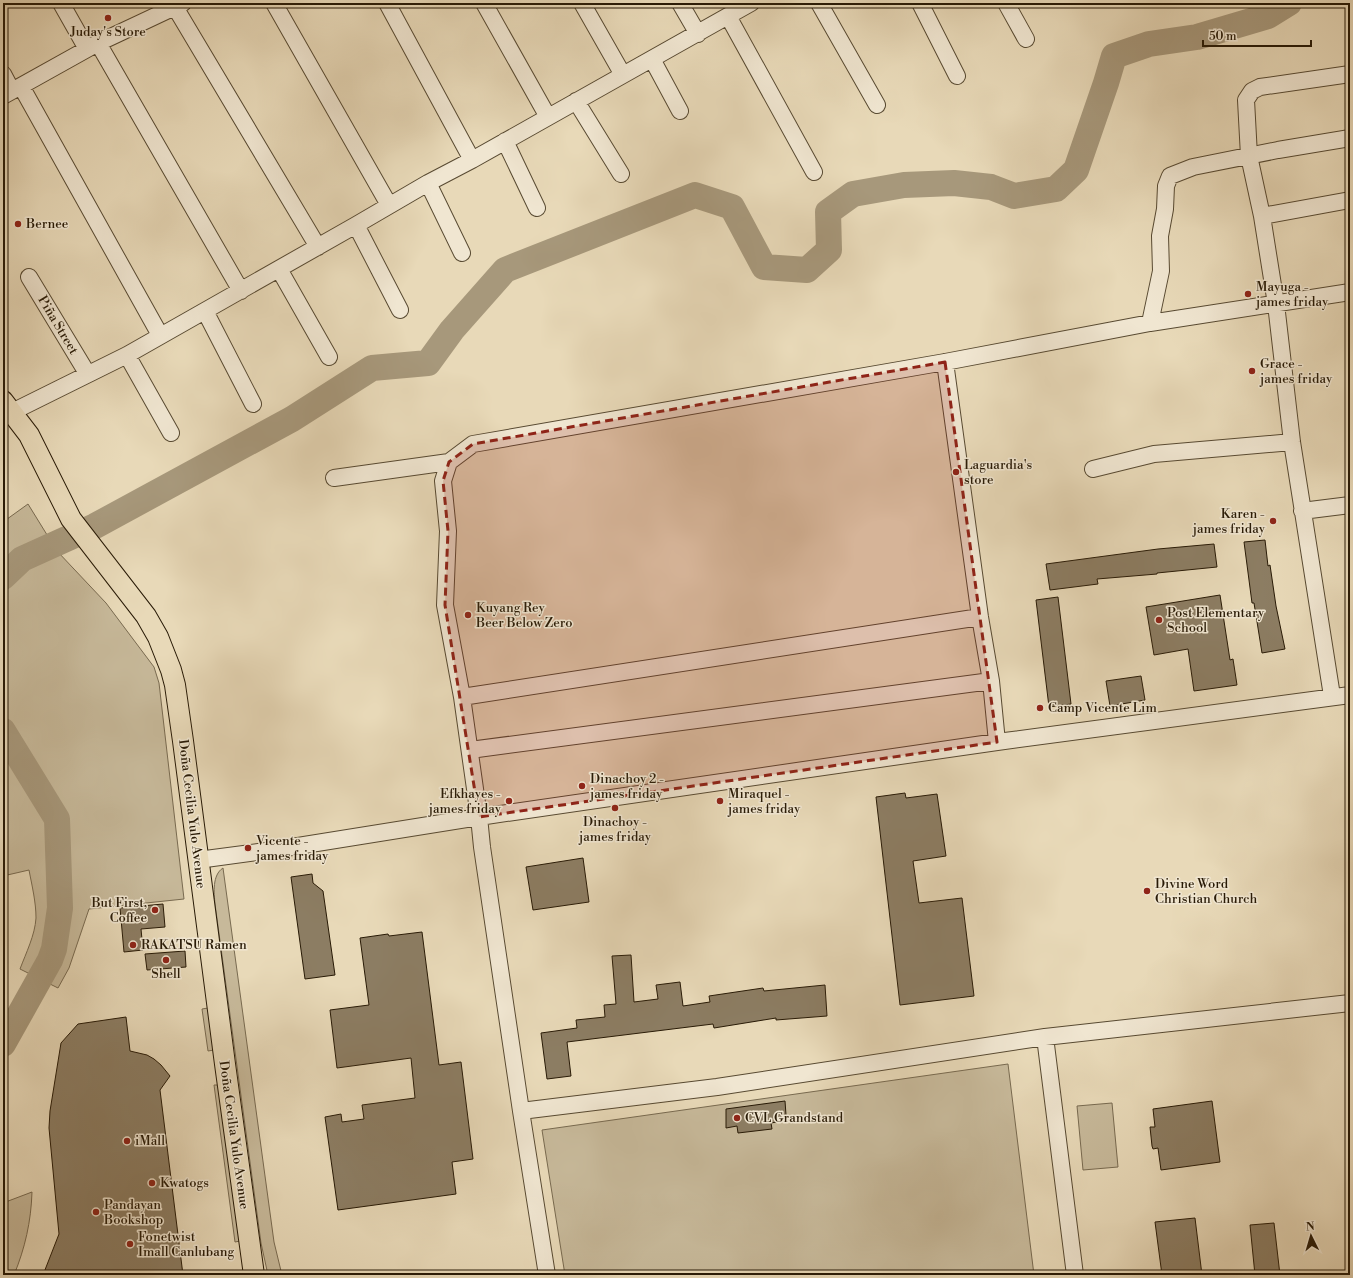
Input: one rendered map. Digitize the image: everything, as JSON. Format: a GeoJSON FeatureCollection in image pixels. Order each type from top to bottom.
{"type":"FeatureCollection","features":[{"type":"Feature","properties":{"kind":"main road","name":"Doña Cecilia Yulo Avenue"},"geometry":{"type":"LineString","coordinates":[[7,406],[29,435],[71,519],[95,548],[146,616],[158,637],[171,670],[178,707],[224,1064],[254,1275]]}},
{"type":"Feature","properties":{"kind":"street"},"geometry":{"type":"LineString","coordinates":[[61,3],[93,46],[240,290]]}},
{"type":"Feature","properties":{"kind":"street"},"geometry":{"type":"LineString","coordinates":[[274,3],[389,206]]}},
{"type":"Feature","properties":{"kind":"street"},"geometry":{"type":"LineString","coordinates":[[387,3],[472,160]]}},
{"type":"Feature","properties":{"kind":"street"},"geometry":{"type":"LineString","coordinates":[[484,3],[548,117]]}},
{"type":"Feature","properties":{"kind":"street"},"geometry":{"type":"LineString","coordinates":[[582,3],[623,75]]}},
{"type":"Feature","properties":{"kind":"street"},"geometry":{"type":"LineString","coordinates":[[680,3],[698,34]]}},
{"type":"Feature","properties":{"kind":"street"},"geometry":{"type":"LineString","coordinates":[[7,406],[87,373],[127,354],[318,247],[428,183],[472,160],[751,3]]}},
{"type":"Feature","properties":{"kind":"street"},"geometry":{"type":"LineString","coordinates":[[819,3],[877,105]]}},
{"type":"Feature","properties":{"kind":"street"},"geometry":{"type":"LineString","coordinates":[[920,3],[957,76]]}},
{"type":"Feature","properties":{"kind":"street"},"geometry":{"type":"LineString","coordinates":[[1006,3],[1026,40]]}},
{"type":"Feature","properties":{"kind":"street"},"geometry":{"type":"LineString","coordinates":[[12,91],[157,9],[179,5],[318,247]]}},
{"type":"Feature","properties":{"kind":"street"},"geometry":{"type":"LineString","coordinates":[[728,16],[814,172]]}},
{"type":"Feature","properties":{"kind":"street"},"geometry":{"type":"LineString","coordinates":[[652,59],[680,111]]}},
{"type":"Feature","properties":{"kind":"street"},"geometry":{"type":"LineString","coordinates":[[3,74],[160,335]]}},
{"type":"Feature","properties":{"kind":"street"},"geometry":{"type":"LineString","coordinates":[[1332,696],[1292,442],[1276,304],[1262,216],[1249,156],[1246,100],[1252,91],[1260,87],[1350,74]]}},
{"type":"Feature","properties":{"kind":"street"},"geometry":{"type":"LineString","coordinates":[[576,101],[621,174]]}},
{"type":"Feature","properties":{"kind":"street"},"geometry":{"type":"LineString","coordinates":[[1150,323],[1161,271],[1160,236],[1165,209],[1166,186],[1170,176],[1193,167],[1278,150],[1350,138]]}},
{"type":"Feature","properties":{"kind":"street"},"geometry":{"type":"LineString","coordinates":[[505,141],[537,208]]}},
{"type":"Feature","properties":{"kind":"street"},"geometry":{"type":"LineString","coordinates":[[428,183],[462,253]]}},
{"type":"Feature","properties":{"kind":"street"},"geometry":{"type":"LineString","coordinates":[[1262,216],[1350,200]]}},
{"type":"Feature","properties":{"kind":"street"},"geometry":{"type":"LineString","coordinates":[[356,225],[400,310]]}},
{"type":"Feature","properties":{"kind":"street"},"geometry":{"type":"LineString","coordinates":[[279,269],[329,357]]}},
{"type":"Feature","properties":{"kind":"street","name":"Piña Street"},"geometry":{"type":"LineString","coordinates":[[29,277],[87,373]]}},
{"type":"Feature","properties":{"kind":"street"},"geometry":{"type":"LineString","coordinates":[[334,478],[449,462],[473,444],[945,362],[1150,323],[1350,292]]}},
{"type":"Feature","properties":{"kind":"street"},"geometry":{"type":"LineString","coordinates":[[204,311],[254,404]]}},
{"type":"Feature","properties":{"kind":"street"},"geometry":{"type":"LineString","coordinates":[[127,354],[171,433]]}},
{"type":"Feature","properties":{"kind":"street"},"geometry":{"type":"LineString","coordinates":[[945,362],[980,617],[991,681],[997,742]]}},
{"type":"Feature","properties":{"kind":"street"},"geometry":{"type":"LineString","coordinates":[[1093,469],[1154,454],[1292,442]]}},
{"type":"Feature","properties":{"kind":"street"},"geometry":{"type":"LineString","coordinates":[[449,462],[443,481],[448,531],[445,605],[462,697],[480,817],[482,848],[547,1275]]}},
{"type":"Feature","properties":{"kind":"street"},"geometry":{"type":"LineString","coordinates":[[1302,511],[1350,505]]}},
{"type":"Feature","properties":{"kind":"street"},"geometry":{"type":"LineString","coordinates":[[462,697],[980,617]]}},
{"type":"Feature","properties":{"kind":"street"},"geometry":{"type":"LineString","coordinates":[[470,750],[991,681]]}},
{"type":"Feature","properties":{"kind":"street"},"geometry":{"type":"LineString","coordinates":[[198,860],[274,850],[480,817],[997,742],[1332,696],[1350,695]]}},
{"type":"Feature","properties":{"kind":"street"},"geometry":{"type":"LineString","coordinates":[[521,1111],[716,1087],[1045,1037],[1350,1003]]}},
{"type":"Feature","properties":{"kind":"street"},"geometry":{"type":"LineString","coordinates":[[1045,1037],[1075,1275]]}},
{"type":"Feature","properties":{"kind":"highlighted area"},"geometry":{"type":"Polygon","coordinates":[[[945,362],[997,742],[479,817],[445,605],[448,531],[443,481],[449,462],[473,444],[945,362]]]}},
{"type":"Feature","properties":{"kind":"shaded area"},"geometry":{"type":"Polygon","coordinates":[[[28,504],[57,551],[106,603],[154,667],[159,683],[184,899],[89,909],[69,968],[58,988],[20,969],[32,937],[36,918],[35,900],[29,870],[3,876],[3,522],[28,504]]]}},
{"type":"Feature","properties":{"kind":"shaded area"},"geometry":{"type":"Polygon","coordinates":[[[223,868],[274,1242],[282,1275],[268,1275],[261,1243],[215,904],[215,880],[219,871],[223,868]]]}},
{"type":"Feature","properties":{"kind":"shaded area"},"geometry":{"type":"Polygon","coordinates":[[[208,1008],[214,1050],[208,1051],[202,1009],[208,1008]]]}},
{"type":"Feature","properties":{"kind":"shaded area"},"geometry":{"type":"Polygon","coordinates":[[[1008,1064],[1034,1275],[565,1275],[542,1130],[1008,1064]]]}},
{"type":"Feature","properties":{"kind":"shaded area"},"geometry":{"type":"Polygon","coordinates":[[[214,1085],[218,1085],[240,1241],[235,1242],[214,1085]]]}},
{"type":"Feature","properties":{"kind":"shaded area"},"geometry":{"type":"Polygon","coordinates":[[[1112,1103],[1118,1167],[1083,1170],[1077,1106],[1112,1103]]]}},
{"type":"Feature","properties":{"kind":"shaded area"},"geometry":{"type":"Polygon","coordinates":[[[32,1192],[29,1224],[18,1265],[14,1275],[3,1275],[3,1203],[32,1192]]]}},
{"type":"Feature","properties":{"kind":"building"},"geometry":{"type":"Polygon","coordinates":[[[1265,540],[1268,566],[1270,565],[1276,606],[1285,649],[1262,653],[1254,603],[1252,603],[1244,542],[1265,540]]]}},
{"type":"Feature","properties":{"kind":"building"},"geometry":{"type":"Polygon","coordinates":[[[1214,544],[1217,567],[1097,579],[1098,584],[1050,590],[1046,564],[1158,549],[1214,544]]]}},
{"type":"Feature","properties":{"kind":"building"},"geometry":{"type":"Polygon","coordinates":[[[1220,595],[1230,660],[1233,659],[1237,685],[1194,691],[1188,649],[1154,655],[1146,607],[1220,595]]]}},
{"type":"Feature","properties":{"kind":"building"},"geometry":{"type":"Polygon","coordinates":[[[1058,597],[1071,704],[1049,707],[1036,600],[1058,597]]]}},
{"type":"Feature","properties":{"kind":"building"},"geometry":{"type":"Polygon","coordinates":[[[1141,676],[1145,700],[1110,706],[1106,681],[1141,676]]]}},
{"type":"Feature","properties":{"kind":"building"},"geometry":{"type":"Polygon","coordinates":[[[905,793],[906,798],[937,794],[946,856],[913,861],[919,903],[962,898],[974,996],[900,1005],[876,797],[905,793]]]}},
{"type":"Feature","properties":{"kind":"building"},"geometry":{"type":"Polygon","coordinates":[[[583,858],[589,902],[533,910],[526,867],[583,858]]]}},
{"type":"Feature","properties":{"kind":"building"},"geometry":{"type":"Polygon","coordinates":[[[312,874],[313,883],[323,891],[335,975],[305,979],[291,877],[312,874]]]}},
{"type":"Feature","properties":{"kind":"building"},"geometry":{"type":"Polygon","coordinates":[[[163,904],[165,927],[141,929],[143,950],[124,952],[120,908],[163,904]]]}},
{"type":"Feature","properties":{"kind":"building"},"geometry":{"type":"Polygon","coordinates":[[[422,932],[439,1065],[461,1062],[473,1159],[452,1162],[456,1194],[338,1210],[325,1117],[341,1114],[342,1122],[364,1119],[362,1105],[415,1098],[411,1058],[337,1068],[330,1010],[369,1005],[360,938],[388,934],[389,936],[422,932]]]}},
{"type":"Feature","properties":{"kind":"building","name":"Shell"},"geometry":{"type":"Polygon","coordinates":[[[185,951],[186,967],[147,970],[145,954],[185,951]]]}},
{"type":"Feature","properties":{"kind":"building"},"geometry":{"type":"Polygon","coordinates":[[[631,955],[634,1002],[658,999],[656,985],[680,982],[683,1006],[710,1002],[709,996],[763,988],[764,991],[825,985],[827,1016],[776,1020],[776,1018],[714,1028],[713,1024],[567,1042],[571,1076],[547,1079],[541,1033],[577,1028],[576,1020],[605,1017],[604,1005],[616,1004],[612,956],[631,955]]]}},
{"type":"Feature","properties":{"kind":"building"},"geometry":{"type":"Polygon","coordinates":[[[126,1017],[130,1051],[147,1055],[154,1059],[170,1076],[160,1090],[183,1275],[43,1275],[59,1234],[49,1128],[50,1111],[61,1043],[78,1024],[126,1017]]]}},
{"type":"Feature","properties":{"kind":"building"},"geometry":{"type":"Polygon","coordinates":[[[785,1101],[786,1115],[781,1115],[782,1121],[771,1123],[772,1129],[738,1133],[737,1126],[726,1128],[726,1109],[785,1101]]]}},
{"type":"Feature","properties":{"kind":"building"},"geometry":{"type":"Polygon","coordinates":[[[1212,1101],[1220,1162],[1161,1170],[1158,1148],[1153,1149],[1152,1146],[1150,1127],[1155,1127],[1153,1109],[1212,1101]]]}},
{"type":"Feature","properties":{"kind":"building"},"geometry":{"type":"Polygon","coordinates":[[[1195,1218],[1202,1275],[1162,1275],[1155,1222],[1195,1218]]]}},
{"type":"Feature","properties":{"kind":"building"},"geometry":{"type":"Polygon","coordinates":[[[1274,1223],[1280,1275],[1255,1275],[1250,1225],[1274,1223]]]}},
{"type":"Feature","properties":{"kind":"waterway"},"geometry":{"type":"LineString","coordinates":[[3,577],[22,559],[95,526],[292,419],[372,368],[428,363],[452,330],[505,270],[695,195],[732,207],[764,267],[807,270],[829,250],[828,212],[853,194],[904,185],[954,183],[991,187],[1014,196],[1056,189],[1076,170],[1114,56],[1149,44],[1197,37],[1268,16],[1289,3]]}},
{"type":"Feature","properties":{"kind":"waterway"},"geometry":{"type":"LineString","coordinates":[[3,731],[57,819],[60,908],[54,949],[50,960],[3,1044]]}},
{"type":"Feature","properties":{"kind":"place","name":"Juday's Store"},"geometry":{"type":"Point","coordinates":[108,18]}},
{"type":"Feature","properties":{"kind":"place","name":"Bernee"},"geometry":{"type":"Point","coordinates":[18,224]}},
{"type":"Feature","properties":{"kind":"place","name":"Mayuga - james friday"},"geometry":{"type":"Point","coordinates":[1248,294]}},
{"type":"Feature","properties":{"kind":"place","name":"Grace - james friday"},"geometry":{"type":"Point","coordinates":[1252,371]}},
{"type":"Feature","properties":{"kind":"place","name":"Laguardia's store"},"geometry":{"type":"Point","coordinates":[956,472]}},
{"type":"Feature","properties":{"kind":"place","name":"Karen - james friday"},"geometry":{"type":"Point","coordinates":[1273,521]}},
{"type":"Feature","properties":{"kind":"place","name":"Kuyang Rey Beer Below Zero"},"geometry":{"type":"Point","coordinates":[468,615]}},
{"type":"Feature","properties":{"kind":"place","name":"Post Elementary School"},"geometry":{"type":"Point","coordinates":[1159,620]}},
{"type":"Feature","properties":{"kind":"place","name":"Camp Vicente Lim"},"geometry":{"type":"Point","coordinates":[1040,708]}},
{"type":"Feature","properties":{"kind":"place","name":"Dinachoy 2 - james friday"},"geometry":{"type":"Point","coordinates":[582,786]}},
{"type":"Feature","properties":{"kind":"place","name":"Efkhayes - james friday"},"geometry":{"type":"Point","coordinates":[509,801]}},
{"type":"Feature","properties":{"kind":"place","name":"Miraquel - james friday"},"geometry":{"type":"Point","coordinates":[720,801]}},
{"type":"Feature","properties":{"kind":"place","name":"Dinachoy - james friday"},"geometry":{"type":"Point","coordinates":[615,808]}},
{"type":"Feature","properties":{"kind":"place","name":"Vicente - james friday"},"geometry":{"type":"Point","coordinates":[248,848]}},
{"type":"Feature","properties":{"kind":"place","name":"Divine Word Christian Church"},"geometry":{"type":"Point","coordinates":[1147,891]}},
{"type":"Feature","properties":{"kind":"place","name":"But First, Coffee"},"geometry":{"type":"Point","coordinates":[155,910]}},
{"type":"Feature","properties":{"kind":"place","name":"RAKATSU Ramen"},"geometry":{"type":"Point","coordinates":[133,945]}},
{"type":"Feature","properties":{"kind":"place","name":"Shell"},"geometry":{"type":"Point","coordinates":[166,960]}},
{"type":"Feature","properties":{"kind":"place","name":"CVL Grandstand"},"geometry":{"type":"Point","coordinates":[737,1118]}},
{"type":"Feature","properties":{"kind":"place","name":"iMall"},"geometry":{"type":"Point","coordinates":[127,1141]}},
{"type":"Feature","properties":{"kind":"place","name":"Kwatogs"},"geometry":{"type":"Point","coordinates":[152,1183]}},
{"type":"Feature","properties":{"kind":"place","name":"Pandayan Bookshop"},"geometry":{"type":"Point","coordinates":[96,1212]}},
{"type":"Feature","properties":{"kind":"place","name":"Fonetwist Imall Canlubang"},"geometry":{"type":"Point","coordinates":[130,1244]}}]}
